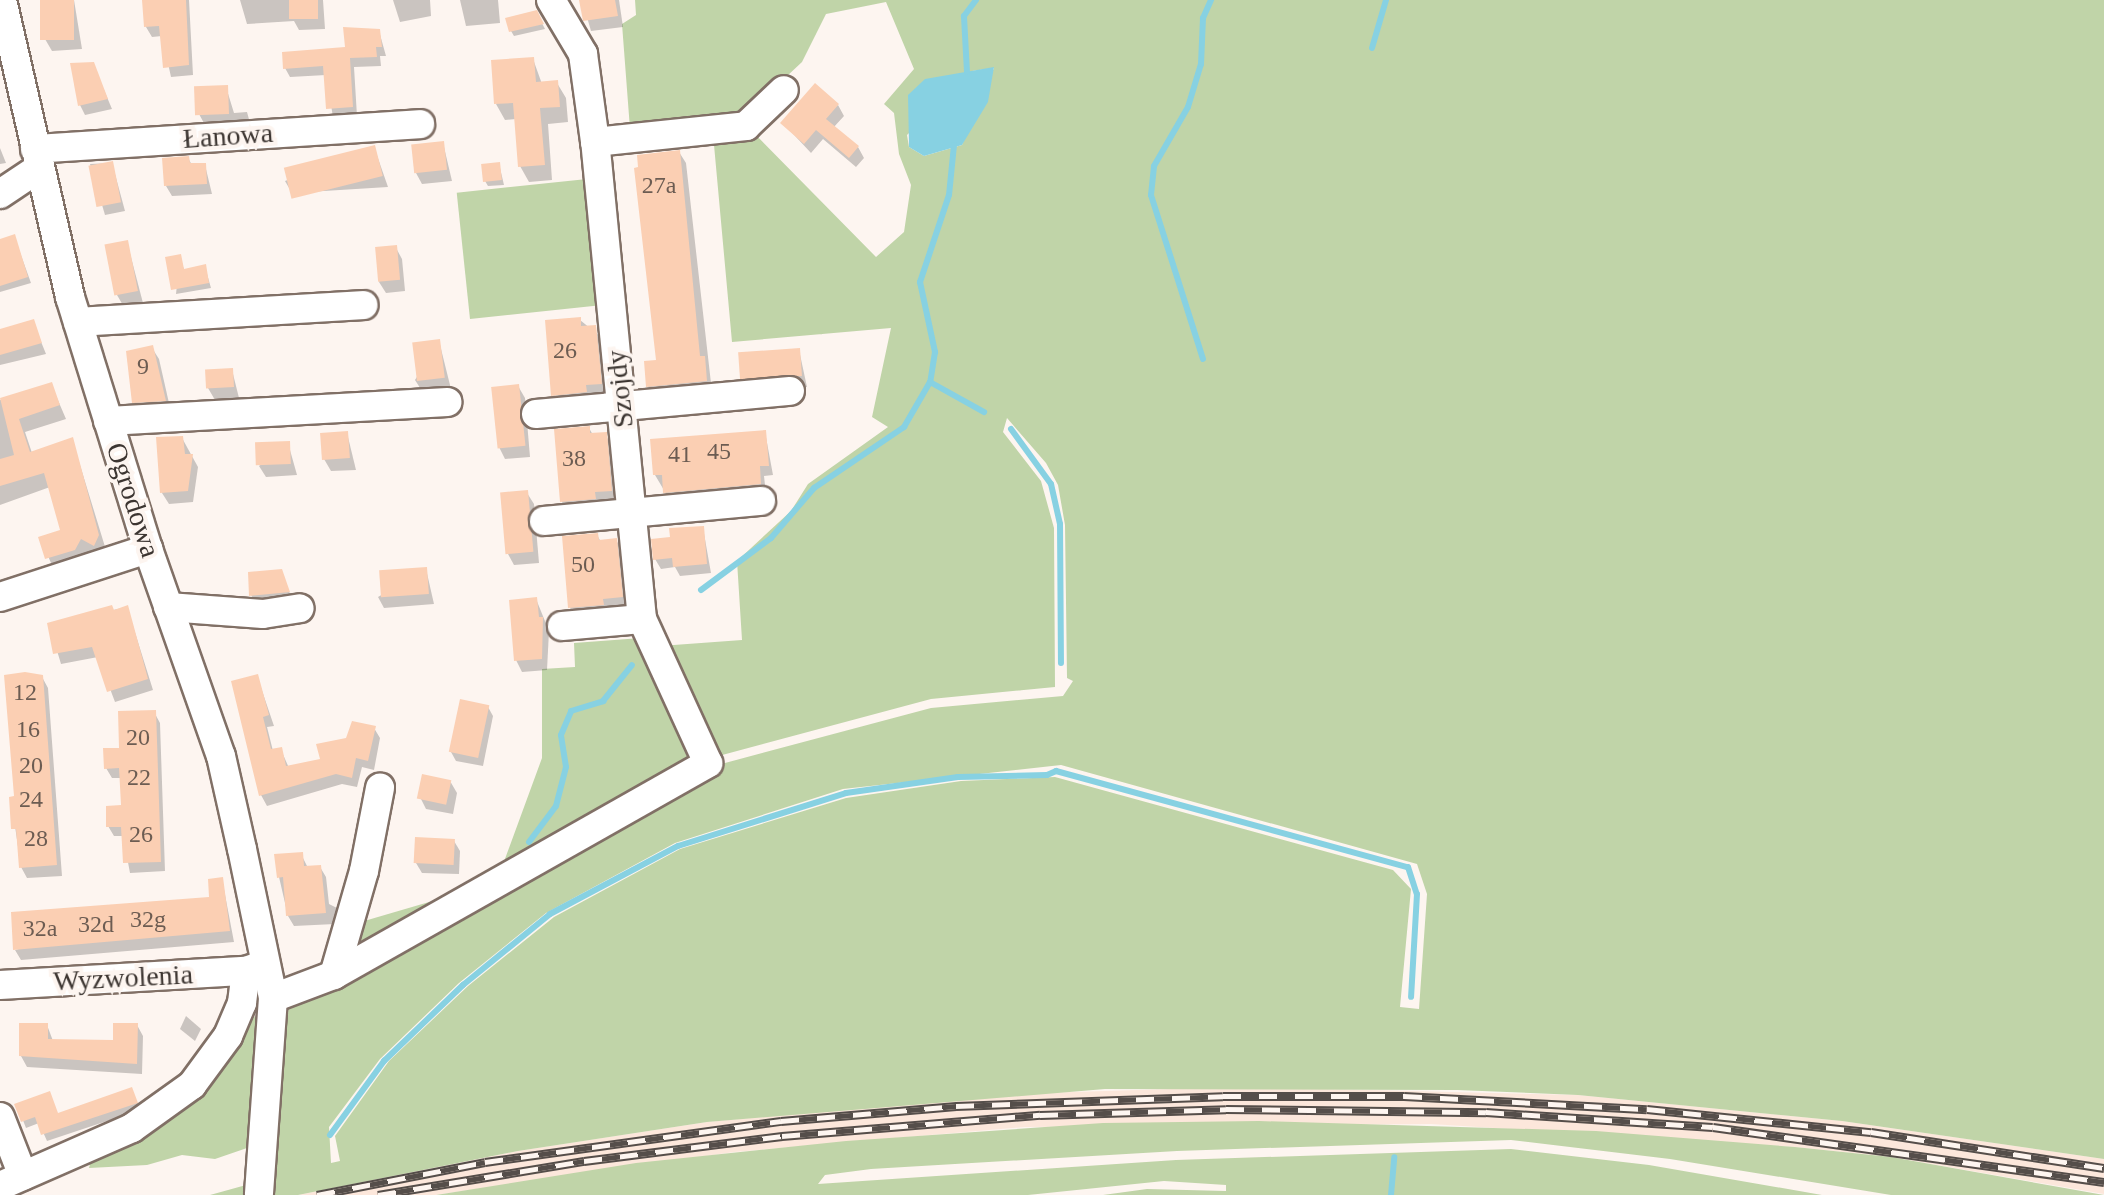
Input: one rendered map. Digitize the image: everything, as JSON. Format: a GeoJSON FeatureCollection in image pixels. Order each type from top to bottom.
{"type":"FeatureCollection","features":[{"type":"Feature","properties":{"kind":"street","name":"Ogrodowa"},"geometry":{"type":"LineString","coordinates":[[2,0],[78,322],[148,549],[221,756],[256,968],[273,998],[259,1195]]}},
{"type":"Feature","properties":{"kind":"street","name":"Szojdy"},"geometry":{"type":"LineString","coordinates":[[551,0],[583,54],[595,142],[644,627]]}},
{"type":"Feature","properties":{"kind":"street"},"geometry":{"type":"LineString","coordinates":[[595,142],[746,126],[784,90]]}},
{"type":"Feature","properties":{"kind":"street","name":"Łanowa"},"geometry":{"type":"LineString","coordinates":[[37,158],[420,124]]}},
{"type":"Feature","properties":{"kind":"street"},"geometry":{"type":"LineString","coordinates":[[0,194],[37,158]]}},
{"type":"Feature","properties":{"kind":"street"},"geometry":{"type":"LineString","coordinates":[[78,322],[363,305]]}},
{"type":"Feature","properties":{"kind":"street"},"geometry":{"type":"LineString","coordinates":[[536,414],[790,391]]}},
{"type":"Feature","properties":{"kind":"street"},"geometry":{"type":"LineString","coordinates":[[108,421],[447,402]]}},
{"type":"Feature","properties":{"kind":"street"},"geometry":{"type":"LineString","coordinates":[[544,521],[761,501]]}},
{"type":"Feature","properties":{"kind":"street"},"geometry":{"type":"LineString","coordinates":[[0,597],[148,549]]}},
{"type":"Feature","properties":{"kind":"street"},"geometry":{"type":"LineString","coordinates":[[168,607],[263,614],[300,608]]}},
{"type":"Feature","properties":{"kind":"street"},"geometry":{"type":"LineString","coordinates":[[273,998],[334,975],[708,763],[644,627],[562,626]]}},
{"type":"Feature","properties":{"kind":"street"},"geometry":{"type":"LineString","coordinates":[[334,975],[364,871],[380,788]]}},
{"type":"Feature","properties":{"kind":"street"},"geometry":{"type":"LineString","coordinates":[[0,1117],[11,1181],[132,1128],[192,1085],[228,1036],[256,968]]}},
{"type":"Feature","properties":{"kind":"street","name":"Wyzwolenia"},"geometry":{"type":"LineString","coordinates":[[0,985],[256,968]]}},
{"type":"Feature","properties":{"kind":"shaded area"},"geometry":{"type":"Polygon","coordinates":[[[1235,1087],[1578,1095],[1842,1121],[2104,1159],[2104,1194],[1891,1157],[1795,1147],[1431,1124],[1025,1127],[734,1152],[435,1195],[298,1195],[518,1151],[707,1122],[1009,1094],[1235,1087]]]}},
{"type":"Feature","properties":{"kind":"green space"},"geometry":{"type":"Polygon","coordinates":[[[635,0],[2104,0],[2104,1159],[1842,1121],[1578,1095],[1457,1090],[1105,1089],[707,1122],[518,1151],[298,1195],[210,1195],[268,1179],[289,1005],[357,978],[710,767],[931,708],[1063,696],[1073,681],[1067,678],[1065,525],[1058,485],[1046,463],[1007,418],[1003,432],[1041,481],[1054,528],[1055,687],[931,699],[711,758],[660,646],[742,640],[737,561],[791,511],[808,484],[888,427],[872,417],[891,328],[732,342],[713,134],[752,131],[876,257],[904,232],[911,185],[899,154],[894,113],[884,104],[914,69],[886,2],[826,14],[802,62],[740,120],[630,129],[622,24],[636,15],[635,0]],[[994,68],[972,71],[907,135],[909,147],[924,156],[962,145],[994,68]],[[1061,765],[843,789],[675,843],[546,913],[459,983],[380,1059],[329,1127],[331,1163],[340,1161],[335,1136],[389,1061],[468,986],[554,917],[680,849],[846,798],[961,781],[1055,777],[1393,870],[1411,889],[1400,1007],[1419,1009],[1427,894],[1417,864],[1061,765]]]}},
{"type":"Feature","properties":{"kind":"green space"},"geometry":{"type":"Polygon","coordinates":[[[587,179],[600,305],[470,319],[457,193],[587,179]]]}},
{"type":"Feature","properties":{"kind":"green space"},"geometry":{"type":"Polygon","coordinates":[[[641,638],[704,760],[502,867],[542,758],[542,669],[575,667],[574,643],[641,638]]]}},
{"type":"Feature","properties":{"kind":"green space"},"geometry":{"type":"Polygon","coordinates":[[[453,895],[356,957],[354,924],[453,895]]]}},
{"type":"Feature","properties":{"kind":"green space"},"geometry":{"type":"Polygon","coordinates":[[[255,1016],[260,1025],[247,1148],[215,1159],[182,1155],[147,1165],[89,1168],[91,1160],[159,1128],[210,1085],[255,1016]]]}},
{"type":"Feature","properties":{"kind":"green space"},"geometry":{"type":"Polygon","coordinates":[[[1259,1121],[1596,1131],[1795,1147],[1891,1157],[2104,1195],[1891,1195],[1670,1159],[1511,1140],[1177,1151],[871,1169],[825,1175],[818,1184],[1176,1160],[1511,1149],[1649,1165],[1822,1195],[1103,1195],[1147,1189],[1226,1191],[1226,1185],[1164,1181],[1028,1195],[436,1195],[636,1163],[846,1141],[1103,1123],[1259,1121]]]}},
{"type":"Feature","properties":{"kind":"water"},"geometry":{"type":"Polygon","coordinates":[[[994,67],[988,102],[962,145],[924,156],[909,147],[908,95],[925,79],[994,67]]]}},
{"type":"Feature","properties":{"kind":"building"},"geometry":{"type":"Polygon","coordinates":[[[40,0],[74,0],[74,40],[40,40],[40,0]]]}},
{"type":"Feature","properties":{"kind":"building"},"geometry":{"type":"Polygon","coordinates":[[[142,0],[186,0],[189,65],[163,68],[159,26],[144,27],[142,0]]]}},
{"type":"Feature","properties":{"kind":"building"},"geometry":{"type":"Polygon","coordinates":[[[289,0],[318,0],[318,19],[289,19],[289,0]]]}},
{"type":"Feature","properties":{"kind":"building"},"geometry":{"type":"Polygon","coordinates":[[[579,0],[615,0],[618,16],[583,21],[579,0]]]}},
{"type":"Feature","properties":{"kind":"building"},"geometry":{"type":"Polygon","coordinates":[[[537,10],[544,24],[509,32],[505,18],[537,10]]]}},
{"type":"Feature","properties":{"kind":"building"},"geometry":{"type":"Polygon","coordinates":[[[343,27],[380,29],[382,47],[376,47],[377,57],[350,58],[353,107],[326,109],[323,66],[283,69],[282,52],[345,47],[343,27]]]}},
{"type":"Feature","properties":{"kind":"building"},"geometry":{"type":"Polygon","coordinates":[[[534,57],[536,82],[558,80],[560,107],[540,108],[545,165],[518,167],[513,103],[494,104],[491,60],[534,57]]]}},
{"type":"Feature","properties":{"kind":"building"},"geometry":{"type":"Polygon","coordinates":[[[94,62],[108,99],[78,106],[70,63],[94,62]]]}},
{"type":"Feature","properties":{"kind":"building"},"geometry":{"type":"Polygon","coordinates":[[[815,83],[839,104],[826,119],[859,146],[849,158],[816,130],[804,144],[780,123],[815,83]]]}},
{"type":"Feature","properties":{"kind":"building"},"geometry":{"type":"Polygon","coordinates":[[[228,85],[229,114],[195,115],[194,86],[228,85]]]}},
{"type":"Feature","properties":{"kind":"building"},"geometry":{"type":"Polygon","coordinates":[[[444,141],[447,170],[414,173],[411,144],[444,141]]]}},
{"type":"Feature","properties":{"kind":"building"},"geometry":{"type":"Polygon","coordinates":[[[375,145],[383,176],[292,199],[284,168],[375,145]]]}},
{"type":"Feature","properties":{"kind":"building"},"geometry":{"type":"Polygon","coordinates":[[[680,150],[700,356],[705,356],[707,381],[646,387],[644,361],[656,360],[634,168],[638,167],[637,155],[680,150]]]}},
{"type":"Feature","properties":{"kind":"building"},"geometry":{"type":"Polygon","coordinates":[[[189,156],[190,163],[206,163],[207,184],[164,186],[162,158],[189,156]]]}},
{"type":"Feature","properties":{"kind":"building"},"geometry":{"type":"Polygon","coordinates":[[[113,161],[121,202],[96,207],[88,166],[113,161]]]}},
{"type":"Feature","properties":{"kind":"building"},"geometry":{"type":"Polygon","coordinates":[[[500,162],[502,180],[483,182],[481,164],[500,162]]]}},
{"type":"Feature","properties":{"kind":"building"},"geometry":{"type":"Polygon","coordinates":[[[15,234],[28,277],[0,286],[0,239],[15,234]]]}},
{"type":"Feature","properties":{"kind":"building"},"geometry":{"type":"Polygon","coordinates":[[[128,240],[138,291],[114,296],[104,245],[128,240]]]}},
{"type":"Feature","properties":{"kind":"building"},"geometry":{"type":"Polygon","coordinates":[[[397,245],[400,280],[378,282],[375,247],[397,245]]]}},
{"type":"Feature","properties":{"kind":"building"},"geometry":{"type":"Polygon","coordinates":[[[181,254],[184,269],[206,264],[209,283],[171,290],[165,257],[181,254]]]}},
{"type":"Feature","properties":{"kind":"building"},"geometry":{"type":"Polygon","coordinates":[[[581,317],[581,326],[596,325],[602,384],[586,385],[587,392],[551,396],[545,320],[581,317]]]}},
{"type":"Feature","properties":{"kind":"building"},"geometry":{"type":"Polygon","coordinates":[[[34,319],[42,343],[0,355],[0,329],[34,319]]]}},
{"type":"Feature","properties":{"kind":"building"},"geometry":{"type":"Polygon","coordinates":[[[440,339],[445,378],[417,381],[412,342],[440,339]]]}},
{"type":"Feature","properties":{"kind":"building"},"geometry":{"type":"Polygon","coordinates":[[[153,345],[166,401],[132,403],[126,351],[153,345]]]}},
{"type":"Feature","properties":{"kind":"building"},"geometry":{"type":"Polygon","coordinates":[[[800,348],[802,376],[740,380],[738,352],[800,348]]]}},
{"type":"Feature","properties":{"kind":"building"},"geometry":{"type":"Polygon","coordinates":[[[233,368],[234,387],[206,388],[205,369],[233,368]]]}},
{"type":"Feature","properties":{"kind":"building"},"geometry":{"type":"Polygon","coordinates":[[[52,382],[60,405],[19,419],[30,452],[73,437],[99,535],[94,546],[81,539],[75,550],[45,559],[38,537],[60,530],[44,473],[0,486],[0,459],[14,455],[0,398],[52,382]]]}},
{"type":"Feature","properties":{"kind":"building"},"geometry":{"type":"Polygon","coordinates":[[[519,384],[525,446],[498,449],[491,387],[519,384]]]}},
{"type":"Feature","properties":{"kind":"building"},"geometry":{"type":"Polygon","coordinates":[[[590,426],[590,433],[607,432],[612,491],[595,492],[596,499],[560,502],[554,429],[590,426]]]}},
{"type":"Feature","properties":{"kind":"building"},"geometry":{"type":"Polygon","coordinates":[[[766,430],[769,466],[760,466],[761,484],[663,493],[662,475],[653,475],[650,439],[766,430]]]}},
{"type":"Feature","properties":{"kind":"building"},"geometry":{"type":"Polygon","coordinates":[[[348,431],[350,458],[322,460],[320,433],[348,431]]]}},
{"type":"Feature","properties":{"kind":"building"},"geometry":{"type":"Polygon","coordinates":[[[183,436],[185,454],[193,454],[188,491],[160,493],[156,437],[183,436]]]}},
{"type":"Feature","properties":{"kind":"building"},"geometry":{"type":"Polygon","coordinates":[[[290,441],[291,464],[256,465],[255,442],[290,441]]]}},
{"type":"Feature","properties":{"kind":"building"},"geometry":{"type":"Polygon","coordinates":[[[528,490],[533,552],[506,554],[500,492],[528,490]]]}},
{"type":"Feature","properties":{"kind":"building"},"geometry":{"type":"Polygon","coordinates":[[[704,526],[707,564],[673,567],[672,558],[653,560],[651,539],[670,537],[669,528],[704,526]]]}},
{"type":"Feature","properties":{"kind":"building"},"geometry":{"type":"Polygon","coordinates":[[[598,533],[599,540],[617,538],[623,597],[603,599],[604,605],[568,608],[562,536],[598,533]]]}},
{"type":"Feature","properties":{"kind":"building"},"geometry":{"type":"Polygon","coordinates":[[[427,567],[429,594],[381,597],[379,570],[427,567]]]}},
{"type":"Feature","properties":{"kind":"building"},"geometry":{"type":"Polygon","coordinates":[[[282,569],[290,592],[249,596],[248,572],[282,569]]]}},
{"type":"Feature","properties":{"kind":"building"},"geometry":{"type":"Polygon","coordinates":[[[537,597],[539,617],[543,617],[542,659],[514,661],[509,600],[537,597]]]}},
{"type":"Feature","properties":{"kind":"building"},"geometry":{"type":"Polygon","coordinates":[[[112,605],[114,610],[128,605],[148,679],[107,692],[92,647],[53,654],[47,623],[112,605]]]}},
{"type":"Feature","properties":{"kind":"building"},"geometry":{"type":"Polygon","coordinates":[[[25,672],[43,675],[57,865],[19,868],[16,829],[11,829],[9,797],[14,796],[4,675],[25,672]]]}},
{"type":"Feature","properties":{"kind":"building"},"geometry":{"type":"Polygon","coordinates":[[[258,674],[269,715],[263,717],[271,749],[282,747],[286,766],[320,759],[316,744],[346,738],[352,721],[376,726],[368,761],[356,758],[352,778],[336,774],[259,796],[231,681],[258,674]]]}},
{"type":"Feature","properties":{"kind":"building"},"geometry":{"type":"Polygon","coordinates":[[[460,699],[489,705],[478,758],[449,752],[460,699]]]}},
{"type":"Feature","properties":{"kind":"building"},"geometry":{"type":"Polygon","coordinates":[[[156,710],[161,862],[123,863],[121,827],[106,827],[106,806],[121,805],[119,768],[104,769],[103,748],[119,748],[118,711],[156,710]]]}},
{"type":"Feature","properties":{"kind":"building"},"geometry":{"type":"Polygon","coordinates":[[[422,774],[451,780],[446,805],[417,798],[422,774]]]}},
{"type":"Feature","properties":{"kind":"building"},"geometry":{"type":"Polygon","coordinates":[[[415,837],[455,839],[454,865],[414,863],[415,837]]]}},
{"type":"Feature","properties":{"kind":"building"},"geometry":{"type":"Polygon","coordinates":[[[303,852],[304,866],[321,865],[326,913],[286,916],[283,877],[277,878],[274,854],[303,852]]]}},
{"type":"Feature","properties":{"kind":"building"},"geometry":{"type":"Polygon","coordinates":[[[223,877],[230,931],[13,950],[11,912],[209,897],[208,879],[223,877]]]}},
{"type":"Feature","properties":{"kind":"building"},"geometry":{"type":"Polygon","coordinates":[[[19,1023],[48,1023],[48,1039],[113,1040],[113,1023],[138,1023],[137,1064],[19,1056],[19,1023]]]}},
{"type":"Feature","properties":{"kind":"building"},"geometry":{"type":"Polygon","coordinates":[[[132,1087],[138,1103],[41,1135],[35,1117],[21,1122],[14,1104],[50,1091],[58,1113],[132,1087]]]}},
{"type":"Feature","properties":{"kind":"waterway"},"geometry":{"type":"LineString","coordinates":[[967,72],[964,16],[976,0]]}},
{"type":"Feature","properties":{"kind":"waterway"},"geometry":{"type":"LineString","coordinates":[[1203,359],[1151,195],[1154,166],[1188,107],[1201,64],[1203,18],[1211,0]]}},
{"type":"Feature","properties":{"kind":"waterway"},"geometry":{"type":"LineString","coordinates":[[1372,48],[1386,0]]}},
{"type":"Feature","properties":{"kind":"waterway"},"geometry":{"type":"LineString","coordinates":[[954,145],[949,195],[920,282],[935,352],[930,382],[984,412]]}},
{"type":"Feature","properties":{"kind":"waterway"},"geometry":{"type":"LineString","coordinates":[[701,590],[771,538],[814,488],[904,427],[930,382]]}},
{"type":"Feature","properties":{"kind":"waterway"},"geometry":{"type":"LineString","coordinates":[[1011,429],[1051,484],[1060,524],[1061,663]]}},
{"type":"Feature","properties":{"kind":"waterway"},"geometry":{"type":"LineString","coordinates":[[529,842],[556,806],[566,767],[561,735],[571,711],[603,701],[632,665]]}},
{"type":"Feature","properties":{"kind":"waterway"},"geometry":{"type":"LineString","coordinates":[[330,1135],[384,1061],[463,985],[550,914],[678,846],[846,793],[958,777],[1047,775],[1056,771],[1408,867],[1417,894],[1411,997]]}},
{"type":"Feature","properties":{"kind":"waterway"},"geometry":{"type":"LineString","coordinates":[[1391,1195],[1394,1157]]}},
{"type":"Feature","properties":{"kind":"railway"},"geometry":{"type":"LineString","coordinates":[[317,1195],[485,1162],[781,1121],[956,1106],[1223,1096],[1404,1096],[1647,1109],[1871,1132],[2104,1168]]}},
{"type":"Feature","properties":{"kind":"railway"},"geometry":{"type":"LineString","coordinates":[[378,1195],[584,1161],[782,1136],[1040,1115],[1226,1109],[1486,1112],[1713,1127],[2104,1182]]}}]}
